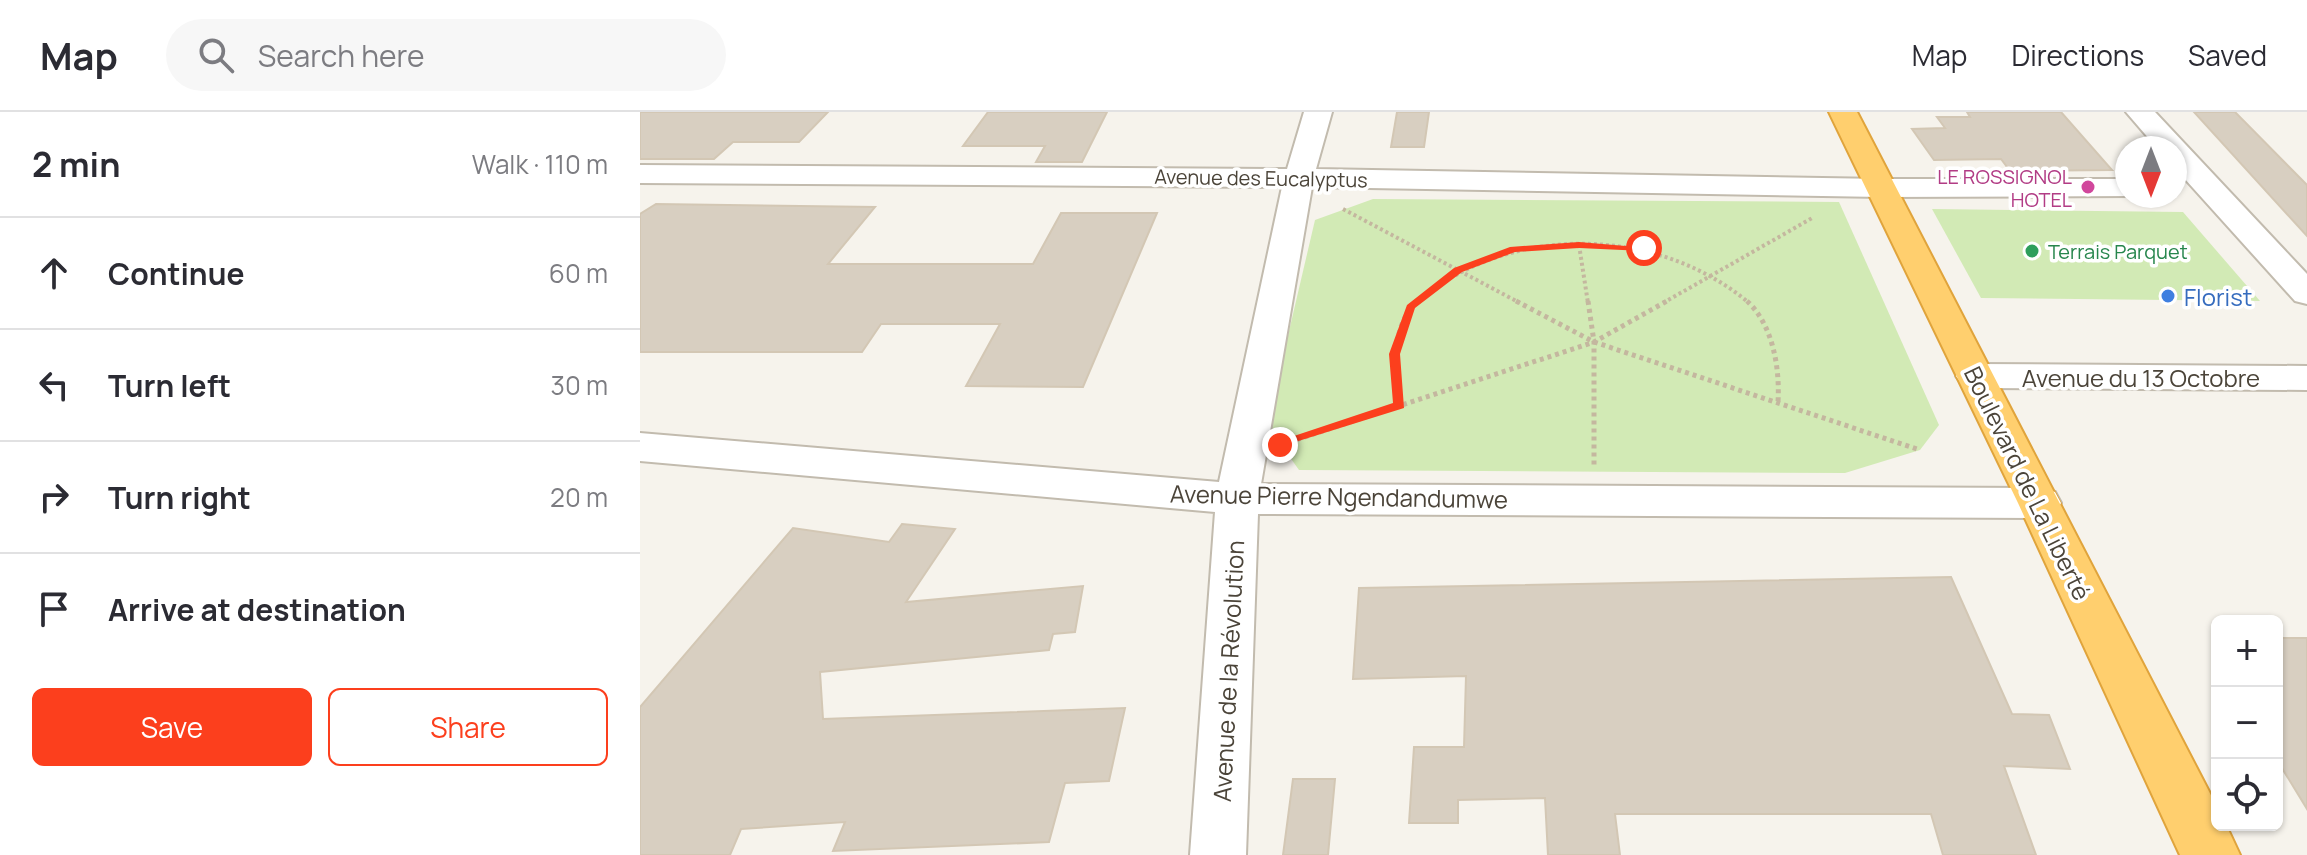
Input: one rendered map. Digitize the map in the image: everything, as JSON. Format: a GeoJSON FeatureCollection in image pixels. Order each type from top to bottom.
{"type":"FeatureCollection","features":[{"type":"Feature","properties":{"kind":"highway","name":"Boulevard de La Liberté"},"geometry":{"type":"LineString","coordinates":[[1843,112],[2040,503],[2210,855]]}},
{"type":"Feature","properties":{"kind":"street","name":"Avenue de la Révolution"},"geometry":{"type":"LineString","coordinates":[[1218,855],[1237,499],[1299,178],[1318,112]]}},
{"type":"Feature","properties":{"kind":"street"},"geometry":{"type":"LineString","coordinates":[[2140,112],[2213,187],[2307,294]]}},
{"type":"Feature","properties":{"kind":"street","name":"Avenue des Eucalyptus"},"geometry":{"type":"LineString","coordinates":[[640,174],[2115,188]]}},
{"type":"Feature","properties":{"kind":"street"},"geometry":{"type":"LineString","coordinates":[[2187,187],[2213,187]]}},
{"type":"Feature","properties":{"kind":"street","name":"Avenue du 13 Octobre"},"geometry":{"type":"LineString","coordinates":[[1975,376],[2307,378]]}},
{"type":"Feature","properties":{"kind":"street","name":"Avenue Pierre Ngendandumwe"},"geometry":{"type":"LineString","coordinates":[[640,447],[1237,499],[2040,503]]}},
{"type":"Feature","properties":{"kind":"path"},"geometry":{"type":"LineString","coordinates":[[1343,209],[1594,342],[1920,450]]}},
{"type":"Feature","properties":{"kind":"path"},"geometry":{"type":"LineString","coordinates":[[1280,445],[1594,342],[1826,210]]}},
{"type":"Feature","properties":{"kind":"path"},"geometry":{"type":"LineString","coordinates":[[1579,245],[1594,342],[1594,471]]}},
{"type":"Feature","properties":{"kind":"path"},"geometry":{"type":"LineString","coordinates":[[1400,406],[1394,354],[1410,307],[1458,270],[1514,249],[1579,245],[1644,248],[1712,274],[1755,308],[1781,377],[1778,402]]}},
{"type":"Feature","properties":{"kind":"green space"},"geometry":{"type":"Polygon","coordinates":[[[1373,199],[1839,202],[1939,425],[1920,450],[1845,473],[1299,470],[1267,425],[1315,220],[1373,199]]]}},
{"type":"Feature","properties":{"kind":"green space"},"geometry":{"type":"Polygon","coordinates":[[[1932,209],[2183,212],[2260,301],[1981,298],[1932,209]]]}},
{"type":"Feature","properties":{"kind":"building"},"geometry":{"type":"Polygon","coordinates":[[[640,112],[828,112],[799,142],[733,142],[714,159],[640,159],[640,112]]]}},
{"type":"Feature","properties":{"kind":"building"},"geometry":{"type":"Polygon","coordinates":[[[988,112],[1107,112],[1082,162],[1036,162],[1045,146],[963,146],[988,112]]]}},
{"type":"Feature","properties":{"kind":"building"},"geometry":{"type":"Polygon","coordinates":[[[1397,112],[1429,112],[1424,147],[1391,147],[1397,112]]]}},
{"type":"Feature","properties":{"kind":"building"},"geometry":{"type":"Polygon","coordinates":[[[1967,112],[2061,112],[2112,170],[2010,171],[2001,159],[1934,160],[1912,129],[1945,128],[1937,117],[1970,117],[1967,112]]]}},
{"type":"Feature","properties":{"kind":"building"},"geometry":{"type":"Polygon","coordinates":[[[2194,112],[2235,112],[2307,185],[2307,236],[2194,112]]]}},
{"type":"Feature","properties":{"kind":"building"},"geometry":{"type":"Polygon","coordinates":[[[656,204],[875,207],[828,264],[1033,264],[1061,213],[1157,213],[1083,387],[966,386],[1000,324],[881,324],[862,352],[640,352],[640,214],[656,204]]]}},
{"type":"Feature","properties":{"kind":"building"},"geometry":{"type":"Polygon","coordinates":[[[902,524],[955,529],[906,602],[1083,586],[1075,632],[1053,634],[1049,650],[820,672],[823,719],[1125,708],[1109,781],[1065,783],[1049,842],[833,851],[845,822],[741,829],[730,855],[640,855],[640,707],[793,528],[889,542],[902,524]]]}},
{"type":"Feature","properties":{"kind":"building"},"geometry":{"type":"Polygon","coordinates":[[[1951,577],[2012,714],[2049,715],[2070,769],[2004,766],[2036,855],[1943,855],[1931,814],[1615,814],[1620,855],[1548,855],[1545,798],[1458,800],[1458,823],[1409,823],[1414,747],[1464,747],[1466,676],[1353,679],[1359,588],[1951,577]]]}},
{"type":"Feature","properties":{"kind":"building"},"geometry":{"type":"Polygon","coordinates":[[[2283,638],[2307,638],[2307,809],[2283,770],[2283,638]]]}},
{"type":"Feature","properties":{"kind":"building"},"geometry":{"type":"Polygon","coordinates":[[[1293,779],[1335,779],[1328,855],[1283,855],[1293,779]]]}},
{"type":"Feature","properties":{"kind":"place","name":"LE ROSSIGNOL HOTEL"},"geometry":{"type":"Point","coordinates":[2088,187]}},
{"type":"Feature","properties":{"kind":"place","name":"Terrais Parquet"},"geometry":{"type":"Point","coordinates":[2032,251]}},
{"type":"Feature","properties":{"kind":"place","name":"Florist"},"geometry":{"type":"Point","coordinates":[2168,296]}},
{"type":"Feature","properties":{"kind":"route"},"geometry":{"type":"LineString","coordinates":[[1280,445],[1400,406],[1394,354],[1410,307],[1458,270],[1514,249],[1579,245],[1644,248]]}}]}
